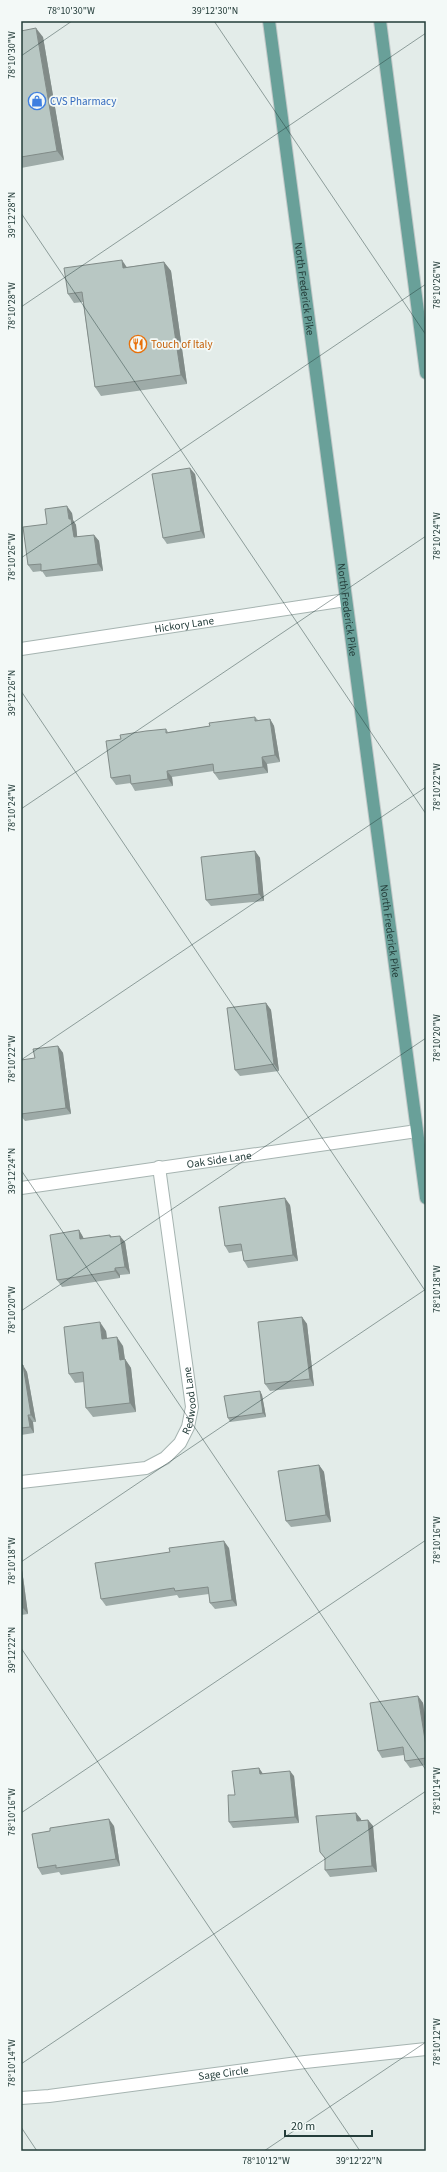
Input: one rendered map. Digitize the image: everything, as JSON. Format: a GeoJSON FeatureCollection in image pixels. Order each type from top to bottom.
{"type":"FeatureCollection","features":[{"type":"Feature","properties":{"kind":"main road","name":"North Frederick Pike"},"geometry":{"type":"LineString","coordinates":[[269,21],[426,1198]]}},
{"type":"Feature","properties":{"kind":"main road"},"geometry":{"type":"LineString","coordinates":[[380,21],[426,373]]}},
{"type":"Feature","properties":{"kind":"street","name":"Hickory Lane"},"geometry":{"type":"LineString","coordinates":[[21,649],[346,600]]}},
{"type":"Feature","properties":{"kind":"street","name":"Oak Side Lane"},"geometry":{"type":"LineString","coordinates":[[21,1188],[416,1131]]}},
{"type":"Feature","properties":{"kind":"street","name":"Redwood Lane"},"geometry":{"type":"LineString","coordinates":[[21,1482],[146,1468],[165,1458],[180,1443],[188,1427],[192,1407],[159,1167]]}},
{"type":"Feature","properties":{"kind":"street","name":"Sage Circle"},"geometry":{"type":"LineString","coordinates":[[21,2098],[49,2096],[305,2062],[426,2049]]}},
{"type":"Feature","properties":{"kind":"building","name":"CVS Pharmacy"},"geometry":{"type":"Polygon","coordinates":[[[36,28],[57,151],[21,157],[21,31],[36,28]]]}},
{"type":"Feature","properties":{"kind":"building","name":"Touch of Italy"},"geometry":{"type":"Polygon","coordinates":[[[122,260],[123,268],[164,262],[181,375],[95,387],[82,292],[68,294],[64,268],[122,260]]]}},
{"type":"Feature","properties":{"kind":"building"},"geometry":{"type":"Polygon","coordinates":[[[190,468],[201,531],[163,538],[152,474],[190,468]]]}},
{"type":"Feature","properties":{"kind":"building"},"geometry":{"type":"Polygon","coordinates":[[[67,506],[74,537],[94,535],[98,564],[41,571],[41,564],[28,565],[23,527],[47,524],[45,509],[67,506]]]}},
{"type":"Feature","properties":{"kind":"building"},"geometry":{"type":"Polygon","coordinates":[[[255,717],[255,721],[270,719],[275,755],[262,757],[263,767],[214,773],[213,764],[167,771],[168,779],[131,784],[130,775],[111,778],[106,741],[121,739],[120,735],[166,729],[166,733],[210,726],[209,723],[255,717]]]}},
{"type":"Feature","properties":{"kind":"building"},"geometry":{"type":"Polygon","coordinates":[[[255,851],[259,894],[206,900],[201,857],[255,851]]]}},
{"type":"Feature","properties":{"kind":"building"},"geometry":{"type":"Polygon","coordinates":[[[266,1003],[274,1064],[235,1070],[227,1008],[266,1003]]]}},
{"type":"Feature","properties":{"kind":"building"},"geometry":{"type":"Polygon","coordinates":[[[58,1046],[66,1108],[21,1114],[21,1060],[35,1058],[33,1049],[58,1046]]]}},
{"type":"Feature","properties":{"kind":"building"},"geometry":{"type":"Polygon","coordinates":[[[285,1198],[293,1255],[244,1261],[241,1244],[225,1246],[219,1207],[285,1198]]]}},
{"type":"Feature","properties":{"kind":"building"},"geometry":{"type":"Polygon","coordinates":[[[79,1230],[80,1239],[110,1235],[110,1237],[120,1236],[125,1267],[115,1268],[115,1271],[57,1280],[50,1235],[79,1230]]]}},
{"type":"Feature","properties":{"kind":"building"},"geometry":{"type":"Polygon","coordinates":[[[302,1317],[310,1379],[265,1384],[258,1322],[302,1317]]]}},
{"type":"Feature","properties":{"kind":"building"},"geometry":{"type":"Polygon","coordinates":[[[100,1322],[102,1339],[117,1337],[120,1360],[125,1359],[130,1403],[86,1408],[83,1372],[69,1374],[64,1327],[100,1322]]]}},
{"type":"Feature","properties":{"kind":"building"},"geometry":{"type":"Polygon","coordinates":[[[21,1365],[23,1365],[31,1415],[28,1415],[30,1427],[21,1428],[21,1365]]]}},
{"type":"Feature","properties":{"kind":"building"},"geometry":{"type":"Polygon","coordinates":[[[260,1391],[263,1413],[228,1418],[224,1396],[260,1391]]]}},
{"type":"Feature","properties":{"kind":"building"},"geometry":{"type":"Polygon","coordinates":[[[319,1465],[326,1515],[286,1521],[278,1471],[319,1465]]]}},
{"type":"Feature","properties":{"kind":"building"},"geometry":{"type":"Polygon","coordinates":[[[224,1541],[232,1600],[210,1603],[208,1587],[175,1591],[174,1588],[101,1599],[95,1563],[170,1552],[169,1548],[224,1541]]]}},
{"type":"Feature","properties":{"kind":"building"},"geometry":{"type":"Polygon","coordinates":[[[21,1592],[23,1608],[21,1608],[21,1592]]]}},
{"type":"Feature","properties":{"kind":"building"},"geometry":{"type":"Polygon","coordinates":[[[418,1696],[426,1746],[426,1758],[405,1761],[403,1747],[378,1751],[370,1703],[418,1696]]]}},
{"type":"Feature","properties":{"kind":"building"},"geometry":{"type":"Polygon","coordinates":[[[259,1768],[260,1774],[290,1771],[295,1817],[229,1822],[228,1795],[235,1795],[232,1771],[259,1768]]]}},
{"type":"Feature","properties":{"kind":"building"},"geometry":{"type":"Polygon","coordinates":[[[356,1813],[357,1821],[368,1820],[372,1866],[325,1870],[325,1858],[320,1852],[316,1816],[356,1813]]]}},
{"type":"Feature","properties":{"kind":"building"},"geometry":{"type":"Polygon","coordinates":[[[109,1819],[116,1859],[56,1868],[56,1865],[38,1868],[32,1834],[50,1831],[50,1828],[109,1819]]]}},
{"type":"Feature","properties":{"kind":"place","name":"CVS Pharmacy"},"geometry":{"type":"Point","coordinates":[37,101]}},
{"type":"Feature","properties":{"kind":"place","name":"Touch of Italy"},"geometry":{"type":"Point","coordinates":[138,344]}}]}
